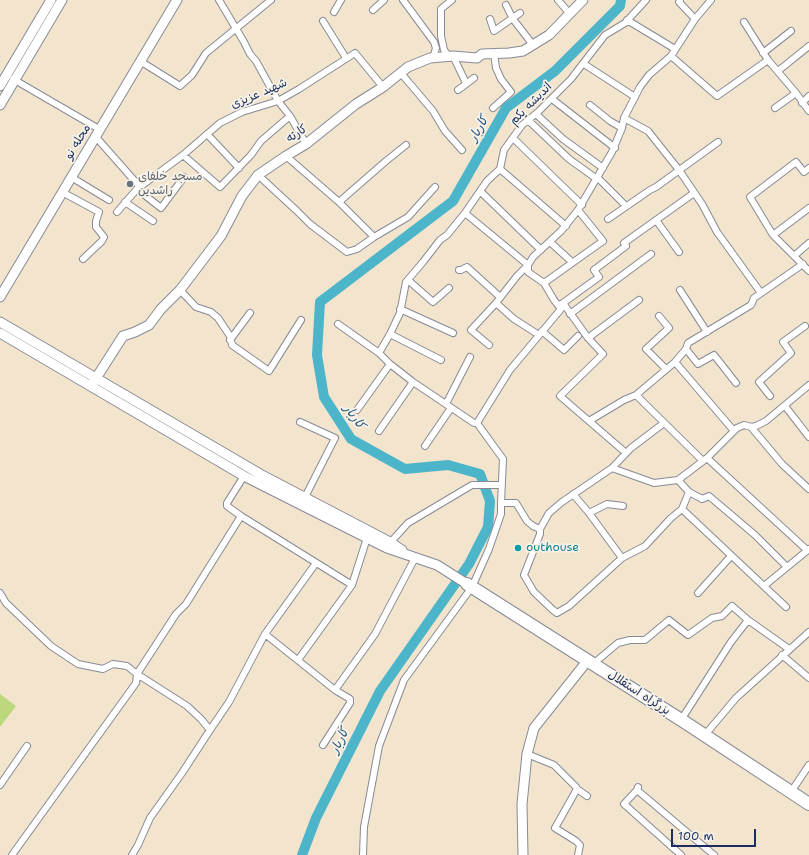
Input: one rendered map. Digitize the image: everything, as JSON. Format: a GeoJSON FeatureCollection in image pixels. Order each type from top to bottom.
{"type":"FeatureCollection","features":[{"type":"Feature","properties":{"kind":"highway","name":"بزرگراه استقلال"},"geometry":{"type":"LineString","coordinates":[[470,586],[591,662],[809,804]]}},
{"type":"Feature","properties":{"kind":"street"},"geometry":{"type":"LineString","coordinates":[[0,105],[11,78],[51,0]]}},
{"type":"Feature","properties":{"kind":"street"},"geometry":{"type":"LineString","coordinates":[[0,86],[11,78],[62,0]]}},
{"type":"Feature","properties":{"kind":"street","name":"محله نو"},"geometry":{"type":"LineString","coordinates":[[0,297],[177,0]]}},
{"type":"Feature","properties":{"kind":"street"},"geometry":{"type":"LineString","coordinates":[[219,0],[237,28],[250,54],[256,61],[278,100],[290,116],[306,144]]}},
{"type":"Feature","properties":{"kind":"street"},"geometry":{"type":"LineString","coordinates":[[140,61],[180,86],[192,75],[206,53],[271,0]]}},
{"type":"Feature","properties":{"kind":"street"},"geometry":{"type":"LineString","coordinates":[[334,12],[342,0]]}},
{"type":"Feature","properties":{"kind":"street"},"geometry":{"type":"LineString","coordinates":[[373,10],[384,0]]}},
{"type":"Feature","properties":{"kind":"street"},"geometry":{"type":"LineString","coordinates":[[403,0],[434,42],[436,48],[433,58]]}},
{"type":"Feature","properties":{"kind":"street"},"geometry":{"type":"LineString","coordinates":[[452,0],[441,9],[441,36],[444,50],[448,55],[457,55],[470,58]]}},
{"type":"Feature","properties":{"kind":"street"},"geometry":{"type":"LineString","coordinates":[[558,0],[570,14]]}},
{"type":"Feature","properties":{"kind":"street","name":"کارته"},"geometry":{"type":"LineString","coordinates":[[94,382],[123,336],[149,325],[161,309],[180,290],[221,236],[242,196],[258,175],[306,144],[356,104],[383,87],[408,66],[433,58],[453,56],[477,58],[482,54],[523,51],[549,35],[583,0]]}},
{"type":"Feature","properties":{"kind":"street","name":"اندیشه یکم"},"geometry":{"type":"LineString","coordinates":[[500,169],[504,150],[522,125],[552,99],[584,64],[605,35],[627,20],[646,0]]}},
{"type":"Feature","properties":{"kind":"street"},"geometry":{"type":"LineString","coordinates":[[680,0],[680,2],[695,19]]}},
{"type":"Feature","properties":{"kind":"street"},"geometry":{"type":"LineString","coordinates":[[489,345],[471,330],[528,265],[533,257],[566,226],[580,208],[615,148],[624,118],[648,75],[671,56],[695,19],[711,0]]}},
{"type":"Feature","properties":{"kind":"street"},"geometry":{"type":"LineString","coordinates":[[506,5],[513,19],[533,45]]}},
{"type":"Feature","properties":{"kind":"street"},"geometry":{"type":"LineString","coordinates":[[490,19],[494,31],[520,13]]}},
{"type":"Feature","properties":{"kind":"street"},"geometry":{"type":"LineString","coordinates":[[627,20],[675,49]]}},
{"type":"Feature","properties":{"kind":"street"},"geometry":{"type":"LineString","coordinates":[[323,21],[346,58],[355,54],[383,87]]}},
{"type":"Feature","properties":{"kind":"street"},"geometry":{"type":"LineString","coordinates":[[744,22],[768,60],[809,111]]}},
{"type":"Feature","properties":{"kind":"street"},"geometry":{"type":"LineString","coordinates":[[763,53],[792,31]]}},
{"type":"Feature","properties":{"kind":"street"},"geometry":{"type":"LineString","coordinates":[[778,71],[809,46]]}},
{"type":"Feature","properties":{"kind":"street"},"geometry":{"type":"LineString","coordinates":[[493,108],[511,92],[501,79],[496,68],[494,54]]}},
{"type":"Feature","properties":{"kind":"street"},"geometry":{"type":"LineString","coordinates":[[453,56],[466,83]]}},
{"type":"Feature","properties":{"kind":"street"},"geometry":{"type":"LineString","coordinates":[[671,56],[717,96],[768,60]]}},
{"type":"Feature","properties":{"kind":"street","name":"شهید عزیزی"},"geometry":{"type":"LineString","coordinates":[[117,212],[139,188],[183,155],[220,123],[242,112],[278,100],[299,89],[346,58]]}},
{"type":"Feature","properties":{"kind":"street"},"geometry":{"type":"LineString","coordinates":[[584,64],[635,97]]}},
{"type":"Feature","properties":{"kind":"street"},"geometry":{"type":"LineString","coordinates":[[400,72],[432,111],[445,131],[462,150]]}},
{"type":"Feature","properties":{"kind":"street"},"geometry":{"type":"LineString","coordinates":[[11,78],[97,133],[139,188],[161,208],[184,177]]}},
{"type":"Feature","properties":{"kind":"street"},"geometry":{"type":"LineString","coordinates":[[458,90],[474,78]]}},
{"type":"Feature","properties":{"kind":"street"},"geometry":{"type":"LineString","coordinates":[[775,108],[796,93]]}},
{"type":"Feature","properties":{"kind":"street"},"geometry":{"type":"LineString","coordinates":[[802,102],[809,96]]}},
{"type":"Feature","properties":{"kind":"street"},"geometry":{"type":"LineString","coordinates":[[552,99],[615,148]]}},
{"type":"Feature","properties":{"kind":"street"},"geometry":{"type":"LineString","coordinates":[[590,105],[622,128]]}},
{"type":"Feature","properties":{"kind":"street"},"geometry":{"type":"LineString","coordinates":[[536,114],[563,139],[603,168]]}},
{"type":"Feature","properties":{"kind":"street"},"geometry":{"type":"LineString","coordinates":[[183,155],[220,187],[251,155],[261,141],[290,116]]}},
{"type":"Feature","properties":{"kind":"street"},"geometry":{"type":"LineString","coordinates":[[624,118],[648,131],[679,170],[702,204],[717,232],[761,293]]}},
{"type":"Feature","properties":{"kind":"street"},"geometry":{"type":"LineString","coordinates":[[528,120],[569,159],[598,179],[626,206]]}},
{"type":"Feature","properties":{"kind":"street"},"geometry":{"type":"LineString","coordinates":[[207,134],[239,168]]}},
{"type":"Feature","properties":{"kind":"street"},"geometry":{"type":"LineString","coordinates":[[513,138],[580,208],[602,241],[544,283]]}},
{"type":"Feature","properties":{"kind":"street"},"geometry":{"type":"LineString","coordinates":[[608,219],[656,187],[718,142]]}},
{"type":"Feature","properties":{"kind":"street"},"geometry":{"type":"LineString","coordinates":[[339,202],[406,145]]}},
{"type":"Feature","properties":{"kind":"street"},"geometry":{"type":"LineString","coordinates":[[286,156],[339,202],[374,237]]}},
{"type":"Feature","properties":{"kind":"street"},"geometry":{"type":"LineString","coordinates":[[809,168],[804,172],[796,162],[750,197],[773,235],[809,271]]}},
{"type":"Feature","properties":{"kind":"street"},"geometry":{"type":"LineString","coordinates":[[379,354],[390,334],[400,309],[406,282],[440,240],[447,235],[465,213],[487,181],[500,169],[566,226]]}},
{"type":"Feature","properties":{"kind":"street"},"geometry":{"type":"LineString","coordinates":[[258,175],[310,224],[347,252],[357,250],[374,237],[408,217],[435,187]]}},
{"type":"Feature","properties":{"kind":"street"},"geometry":{"type":"LineString","coordinates":[[71,177],[109,200]]}},
{"type":"Feature","properties":{"kind":"street"},"geometry":{"type":"LineString","coordinates":[[480,191],[541,250]]}},
{"type":"Feature","properties":{"kind":"street"},"geometry":{"type":"LineString","coordinates":[[62,192],[99,212],[96,227],[104,237],[102,241],[82,259]]}},
{"type":"Feature","properties":{"kind":"street"},"geometry":{"type":"LineString","coordinates":[[560,304],[599,277],[594,270],[626,246],[624,243],[694,193]]}},
{"type":"Feature","properties":{"kind":"street"},"geometry":{"type":"LineString","coordinates":[[125,202],[153,221]]}},
{"type":"Feature","properties":{"kind":"street"},"geometry":{"type":"LineString","coordinates":[[773,235],[809,208]]}},
{"type":"Feature","properties":{"kind":"street"},"geometry":{"type":"LineString","coordinates":[[465,213],[528,265]]}},
{"type":"Feature","properties":{"kind":"street"},"geometry":{"type":"LineString","coordinates":[[656,220],[679,252]]}},
{"type":"Feature","properties":{"kind":"street"},"geometry":{"type":"LineString","coordinates":[[550,242],[572,262]]}},
{"type":"Feature","properties":{"kind":"street"},"geometry":{"type":"LineString","coordinates":[[794,256],[809,243]]}},
{"type":"Feature","properties":{"kind":"street"},"geometry":{"type":"LineString","coordinates":[[570,314],[651,254]]}},
{"type":"Feature","properties":{"kind":"street"},"geometry":{"type":"LineString","coordinates":[[589,421],[624,400],[636,395],[675,362],[688,343],[751,305],[754,298],[803,264]]}},
{"type":"Feature","properties":{"kind":"street"},"geometry":{"type":"LineString","coordinates":[[528,265],[528,272],[544,283],[602,354],[560,396],[626,453]]}},
{"type":"Feature","properties":{"kind":"street"},"geometry":{"type":"LineString","coordinates":[[459,270],[467,267],[514,319],[541,333],[564,350],[578,336]]}},
{"type":"Feature","properties":{"kind":"street"},"geometry":{"type":"LineString","coordinates":[[408,280],[433,302],[449,288]]}},
{"type":"Feature","properties":{"kind":"street"},"geometry":{"type":"LineString","coordinates":[[180,290],[196,306],[211,312],[218,318],[230,336],[232,345],[269,371],[301,320]]}},
{"type":"Feature","properties":{"kind":"street"},"geometry":{"type":"LineString","coordinates":[[680,290],[707,332]]}},
{"type":"Feature","properties":{"kind":"street"},"geometry":{"type":"LineString","coordinates":[[588,338],[639,300]]}},
{"type":"Feature","properties":{"kind":"street"},"geometry":{"type":"LineString","coordinates":[[477,423],[510,370],[561,308],[560,304]]}},
{"type":"Feature","properties":{"kind":"street"},"geometry":{"type":"LineString","coordinates":[[400,309],[453,333]]}},
{"type":"Feature","properties":{"kind":"street"},"geometry":{"type":"LineString","coordinates":[[230,340],[250,313]]}},
{"type":"Feature","properties":{"kind":"street"},"geometry":{"type":"LineString","coordinates":[[659,316],[669,328],[646,349],[666,369]]}},
{"type":"Feature","properties":{"kind":"street"},"geometry":{"type":"LineString","coordinates":[[0,322],[244,476],[303,501],[415,558],[437,565],[470,586]]}},
{"type":"Feature","properties":{"kind":"street"},"geometry":{"type":"LineString","coordinates":[[338,324],[379,354],[413,382],[474,423],[477,423],[503,459],[499,484],[501,503],[500,514],[489,549],[470,586],[404,680],[379,746],[364,828],[363,855]]}},
{"type":"Feature","properties":{"kind":"street"},"geometry":{"type":"LineString","coordinates":[[770,396],[759,382],[791,353],[783,342],[805,326]]}},
{"type":"Feature","properties":{"kind":"street"},"geometry":{"type":"LineString","coordinates":[[0,333],[94,382],[260,474],[367,538],[389,545]]}},
{"type":"Feature","properties":{"kind":"street"},"geometry":{"type":"LineString","coordinates":[[390,334],[441,360]]}},
{"type":"Feature","properties":{"kind":"street"},"geometry":{"type":"LineString","coordinates":[[686,348],[698,364],[714,355],[736,383]]}},
{"type":"Feature","properties":{"kind":"street"},"geometry":{"type":"LineString","coordinates":[[425,446],[449,406],[470,357]]}},
{"type":"Feature","properties":{"kind":"street"},"geometry":{"type":"LineString","coordinates":[[675,362],[734,430]]}},
{"type":"Feature","properties":{"kind":"street"},"geometry":{"type":"LineString","coordinates":[[357,410],[390,364]]}},
{"type":"Feature","properties":{"kind":"street"},"geometry":{"type":"LineString","coordinates":[[379,432],[413,382]]}},
{"type":"Feature","properties":{"kind":"street"},"geometry":{"type":"LineString","coordinates":[[751,427],[766,421],[809,385]]}},
{"type":"Feature","properties":{"kind":"street"},"geometry":{"type":"LineString","coordinates":[[636,395],[664,423],[808,549],[764,586]]}},
{"type":"Feature","properties":{"kind":"street"},"geometry":{"type":"LineString","coordinates":[[785,406],[809,437]]}},
{"type":"Feature","properties":{"kind":"street"},"geometry":{"type":"LineString","coordinates":[[300,422],[335,438],[303,501]]}},
{"type":"Feature","properties":{"kind":"street"},"geometry":{"type":"LineString","coordinates":[[664,423],[626,453],[612,468],[573,494],[549,513],[540,529],[540,534],[524,575],[534,592],[558,613],[569,606],[622,558],[645,546],[671,518],[682,509],[689,492]]}},
{"type":"Feature","properties":{"kind":"street"},"geometry":{"type":"LineString","coordinates":[[612,468],[654,483],[678,480],[705,459],[734,430],[744,425],[751,427],[782,464],[809,489]]}},
{"type":"Feature","properties":{"kind":"street"},"geometry":{"type":"LineString","coordinates":[[244,476],[227,503],[227,506],[352,585]]}},
{"type":"Feature","properties":{"kind":"street"},"geometry":{"type":"LineString","coordinates":[[678,480],[689,492],[702,499],[710,496],[755,535],[787,567]]}},
{"type":"Feature","properties":{"kind":"street"},"geometry":{"type":"LineString","coordinates":[[389,545],[408,523],[472,485],[499,484]]}},
{"type":"Feature","properties":{"kind":"street"},"geometry":{"type":"LineString","coordinates":[[573,494],[622,558]]}},
{"type":"Feature","properties":{"kind":"street"},"geometry":{"type":"LineString","coordinates":[[501,503],[516,503],[527,521],[540,529]]}},
{"type":"Feature","properties":{"kind":"street"},"geometry":{"type":"LineString","coordinates":[[589,513],[608,504],[623,506]]}},
{"type":"Feature","properties":{"kind":"street"},"geometry":{"type":"LineString","coordinates":[[682,509],[786,607]]}},
{"type":"Feature","properties":{"kind":"street"},"geometry":{"type":"LineString","coordinates":[[12,855],[136,683],[137,674],[176,614],[186,604],[241,516]]}},
{"type":"Feature","properties":{"kind":"street"},"geometry":{"type":"LineString","coordinates":[[298,660],[352,585],[367,538]]}},
{"type":"Feature","properties":{"kind":"street"},"geometry":{"type":"LineString","coordinates":[[698,593],[732,556]]}},
{"type":"Feature","properties":{"kind":"street"},"geometry":{"type":"LineString","coordinates":[[335,690],[375,634],[415,558]]}},
{"type":"Feature","properties":{"kind":"street"},"geometry":{"type":"LineString","coordinates":[[132,855],[150,818],[229,702],[266,634],[316,563]]}},
{"type":"Feature","properties":{"kind":"street"},"geometry":{"type":"LineString","coordinates":[[0,592],[6,603],[51,646],[78,664],[103,669],[113,664],[127,666],[187,706],[210,730]]}},
{"type":"Feature","properties":{"kind":"street"},"geometry":{"type":"LineString","coordinates":[[523,855],[522,804],[527,754],[534,728],[591,662],[618,643],[630,640],[645,640],[669,620],[688,635],[712,618],[722,616],[732,606],[748,620],[789,649]]}},
{"type":"Feature","properties":{"kind":"street"},"geometry":{"type":"LineString","coordinates":[[681,720],[727,648],[748,620]]}},
{"type":"Feature","properties":{"kind":"street"},"geometry":{"type":"LineString","coordinates":[[704,736],[736,698],[809,632]]}},
{"type":"Feature","properties":{"kind":"street"},"geometry":{"type":"LineString","coordinates":[[266,634],[335,690],[350,699],[323,745]]}},
{"type":"Feature","properties":{"kind":"street"},"geometry":{"type":"LineString","coordinates":[[782,656],[809,678]]}},
{"type":"Feature","properties":{"kind":"street"},"geometry":{"type":"LineString","coordinates":[[0,784],[27,746]]}},
{"type":"Feature","properties":{"kind":"street"},"geometry":{"type":"LineString","coordinates":[[527,754],[554,765],[577,789],[587,796]]}},
{"type":"Feature","properties":{"kind":"street"},"geometry":{"type":"LineString","coordinates":[[791,792],[809,765]]}},
{"type":"Feature","properties":{"kind":"street"},"geometry":{"type":"LineString","coordinates":[[681,855],[624,804],[637,788],[714,855]]}},
{"type":"Feature","properties":{"kind":"street"},"geometry":{"type":"LineString","coordinates":[[577,789],[555,828],[580,845],[578,855]]}},
{"type":"Feature","properties":{"kind":"green space"},"geometry":{"type":"Polygon","coordinates":[[[0,694],[16,706],[0,727],[0,694]]]}},
{"type":"Feature","properties":{"kind":"waterway","name":"کاربار"},"geometry":{"type":"LineString","coordinates":[[302,855],[316,818],[380,691],[469,564],[488,527],[490,501],[480,474],[448,465],[405,469],[351,439],[324,397],[317,355],[320,302],[453,201],[506,108],[555,71],[620,6],[621,0]]}},
{"type":"Feature","properties":{"kind":"place","name":"مسجد خلفای راشدین"},"geometry":{"type":"Point","coordinates":[130,184]}},
{"type":"Feature","properties":{"kind":"place","name":"outhouse"},"geometry":{"type":"Point","coordinates":[518,548]}}]}
